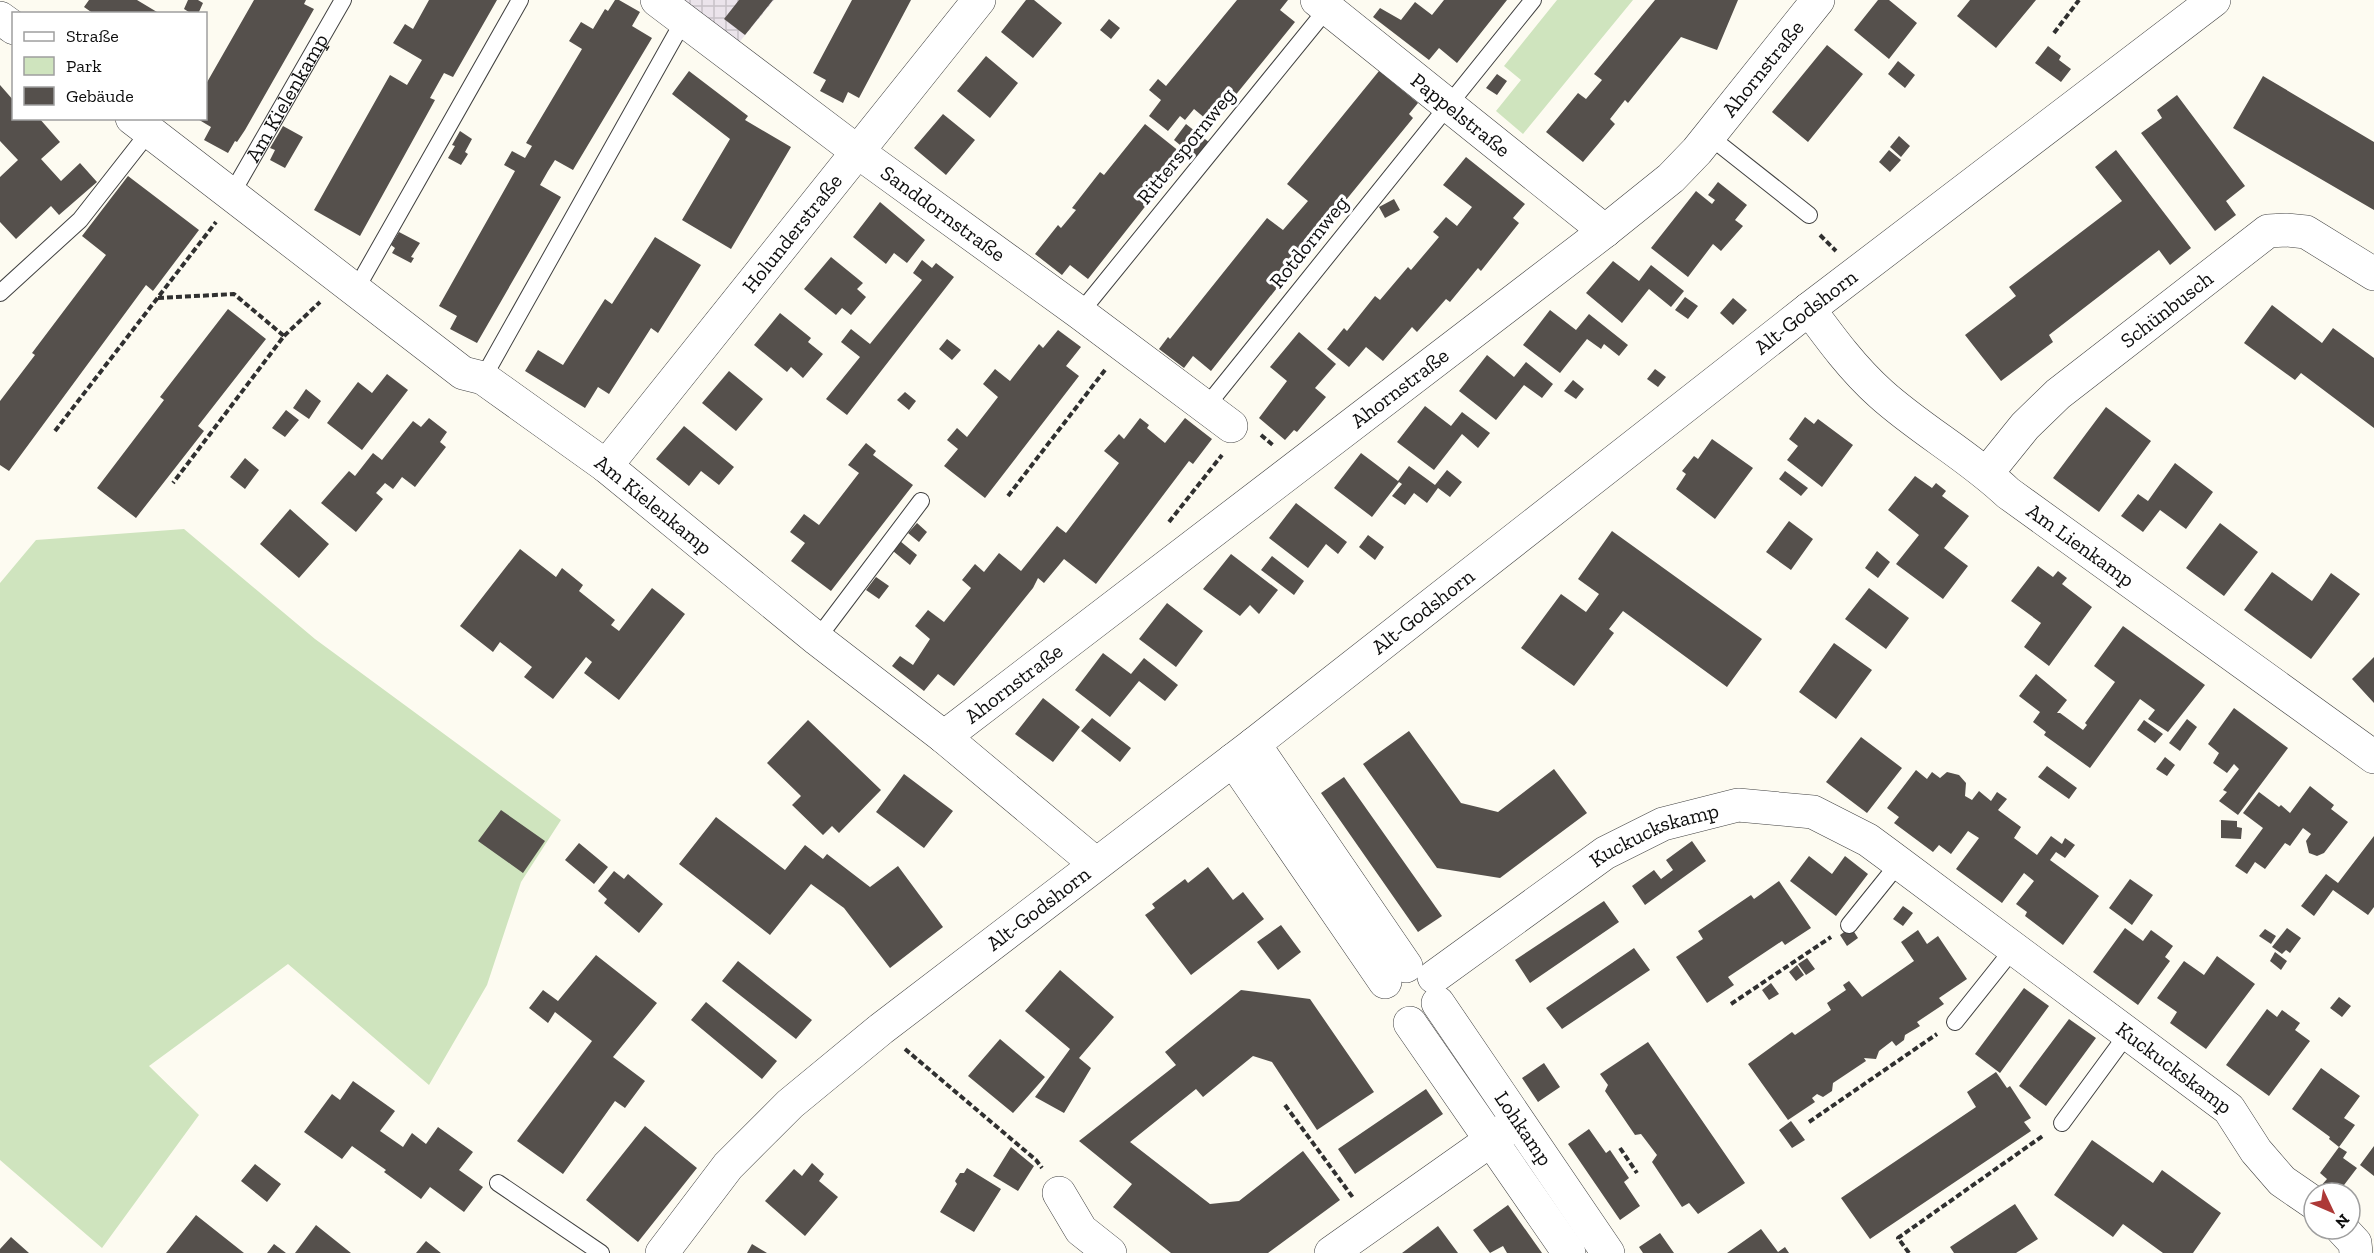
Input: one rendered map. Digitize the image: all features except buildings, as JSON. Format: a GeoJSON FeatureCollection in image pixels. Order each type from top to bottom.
{"type":"FeatureCollection","features":[{"type":"Feature","properties":{"kind":"street","name":"Sanddornstraße"},"geometry":{"type":"LineString","coordinates":[[657,0],[858,152],[1080,313],[1225,423]]}},
{"type":"Feature","properties":{"kind":"street","name":"Holunderstraße"},"geometry":{"type":"LineString","coordinates":[[606,466],[979,0]]}},
{"type":"Feature","properties":{"kind":"street","name":"Ahornstraße"},"geometry":{"type":"LineString","coordinates":[[944,737],[1671,178],[1709,135],[1818,0]]}},
{"type":"Feature","properties":{"kind":"street","name":"Alt-Godshorn"},"geometry":{"type":"LineString","coordinates":[[662,1253],[728,1166],[790,1104],[881,1029],[1243,752],[1809,309],[2214,0]]}},
{"type":"Feature","properties":{"kind":"street","name":"Pappelstraße"},"geometry":{"type":"LineString","coordinates":[[1326,3],[1605,231]]}},
{"type":"Feature","properties":{"kind":"street","name":"Am Kielenkamp"},"geometry":{"type":"LineString","coordinates":[[140,125],[463,373],[483,378],[606,466],[817,639],[944,737],[1096,864]]}},
{"type":"Feature","properties":{"kind":"street","name":"Schünbusch"},"geometry":{"type":"LineString","coordinates":[[1987,473],[2025,426],[2058,394],[2268,231],[2306,232],[2374,274]]}},
{"type":"Feature","properties":{"kind":"street","name":"Am Lienkamp"},"geometry":{"type":"LineString","coordinates":[[1809,309],[1845,357],[1881,394],[1987,473],[2008,493],[2374,757]]}},
{"type":"Feature","properties":{"kind":"street","name":"Lohkamp"},"geometry":{"type":"LineString","coordinates":[[1243,752],[1416,982],[1608,1253]]}},
{"type":"Feature","properties":{"kind":"street","name":"Kuckuckskamp"},"geometry":{"type":"LineString","coordinates":[[1416,982],[1605,853],[1663,824],[1738,805],[1813,812],[1868,840],[2229,1109],[2256,1151],[2282,1181],[2302,1195]]}},
{"type":"Feature","properties":{"kind":"street","name":"Lohkamp"},"geometry":{"type":"LineString","coordinates":[[1416,982],[1382,993],[1387,1010],[1393,1017],[1410,1023],[1569,1253]]}},
{"type":"Feature","properties":{"kind":"street"},"geometry":{"type":"LineString","coordinates":[[1410,1023],[1427,1017],[1416,982]]}},
{"type":"Feature","properties":{"kind":"street"},"geometry":{"type":"LineString","coordinates":[[1331,1253],[1517,1122]]}},
{"type":"Feature","properties":{"kind":"street"},"geometry":{"type":"LineString","coordinates":[[1059,1193],[1081,1230],[1110,1253]]}},
{"type":"Feature","properties":{"kind":"lane","name":"Am Kielenkamp"},"geometry":{"type":"LineString","coordinates":[[233,197],[343,0]]}},
{"type":"Feature","properties":{"kind":"lane"},"geometry":{"type":"LineString","coordinates":[[349,286],[520,0]]}},
{"type":"Feature","properties":{"kind":"lane","name":"Rotdornweg"},"geometry":{"type":"LineString","coordinates":[[1225,423],[1448,105],[1533,0]]}},
{"type":"Feature","properties":{"kind":"lane","name":"Ritterspornweg"},"geometry":{"type":"LineString","coordinates":[[1080,313],[1326,3]]}},
{"type":"Feature","properties":{"kind":"lane"},"geometry":{"type":"LineString","coordinates":[[483,378],[684,20]]}},
{"type":"Feature","properties":{"kind":"lane"},"geometry":{"type":"LineString","coordinates":[[0,293],[80,220],[140,125]]}},
{"type":"Feature","properties":{"kind":"lane"},"geometry":{"type":"LineString","coordinates":[[1709,135],[1809,215]]}},
{"type":"Feature","properties":{"kind":"lane"},"geometry":{"type":"LineString","coordinates":[[817,639],[921,501]]}},
{"type":"Feature","properties":{"kind":"lane"},"geometry":{"type":"LineString","coordinates":[[1849,925],[1899,863]]}},
{"type":"Feature","properties":{"kind":"lane"},"geometry":{"type":"LineString","coordinates":[[1955,1022],[2014,948]]}},
{"type":"Feature","properties":{"kind":"lane"},"geometry":{"type":"LineString","coordinates":[[2062,1123],[2128,1033]]}},
{"type":"Feature","properties":{"kind":"lane"},"geometry":{"type":"LineString","coordinates":[[498,1183],[601,1253]]}},
{"type":"Feature","properties":{"kind":"path"},"geometry":{"type":"LineString","coordinates":[[2054,33],[2079,0]]}},
{"type":"Feature","properties":{"kind":"path"},"geometry":{"type":"LineString","coordinates":[[55,431],[233,197]]}},
{"type":"Feature","properties":{"kind":"path"},"geometry":{"type":"LineString","coordinates":[[1809,215],[1817,231],[1857,273]]}},
{"type":"Feature","properties":{"kind":"path"},"geometry":{"type":"LineString","coordinates":[[173,483],[284,336],[349,286]]}},
{"type":"Feature","properties":{"kind":"path"},"geometry":{"type":"LineString","coordinates":[[158,298],[234,294],[284,336]]}},
{"type":"Feature","properties":{"kind":"path"},"geometry":{"type":"LineString","coordinates":[[1008,496],[1123,346]]}},
{"type":"Feature","properties":{"kind":"path"},"geometry":{"type":"LineString","coordinates":[[1167,524],[1225,423],[1248,425],[1300,465]]}},
{"type":"Feature","properties":{"kind":"path"},"geometry":{"type":"LineString","coordinates":[[1731,1004],[1849,925]]}},
{"type":"Feature","properties":{"kind":"path"},"geometry":{"type":"LineString","coordinates":[[1809,1122],[1955,1022]]}},
{"type":"Feature","properties":{"kind":"path"},"geometry":{"type":"LineString","coordinates":[[881,1029],[1036,1160],[1059,1193]]}},
{"type":"Feature","properties":{"kind":"path"},"geometry":{"type":"LineString","coordinates":[[1285,1105],[1372,1224]]}},
{"type":"Feature","properties":{"kind":"path"},"geometry":{"type":"LineString","coordinates":[[1909,1253],[1898,1238],[2062,1123]]}},
{"type":"Feature","properties":{"kind":"path"},"geometry":{"type":"LineString","coordinates":[[1620,1148],[1637,1173]]}},
{"type":"Feature","properties":{"kind":"shaded area"},"geometry":{"type":"Polygon","coordinates":[[[676,0],[774,0],[737,45],[676,0]]]}},
{"type":"Feature","properties":{"kind":"green space"},"geometry":{"type":"Polygon","coordinates":[[[1557,0],[1633,0],[1523,134],[1496,111],[1521,80],[1504,66],[1557,0]]]}},
{"type":"Feature","properties":{"kind":"green space"},"geometry":{"type":"Polygon","coordinates":[[[184,529],[315,639],[561,820],[521,882],[487,985],[429,1085],[288,964],[149,1066],[199,1115],[102,1248],[0,1160],[0,583],[36,540],[184,529]]]}}]}
